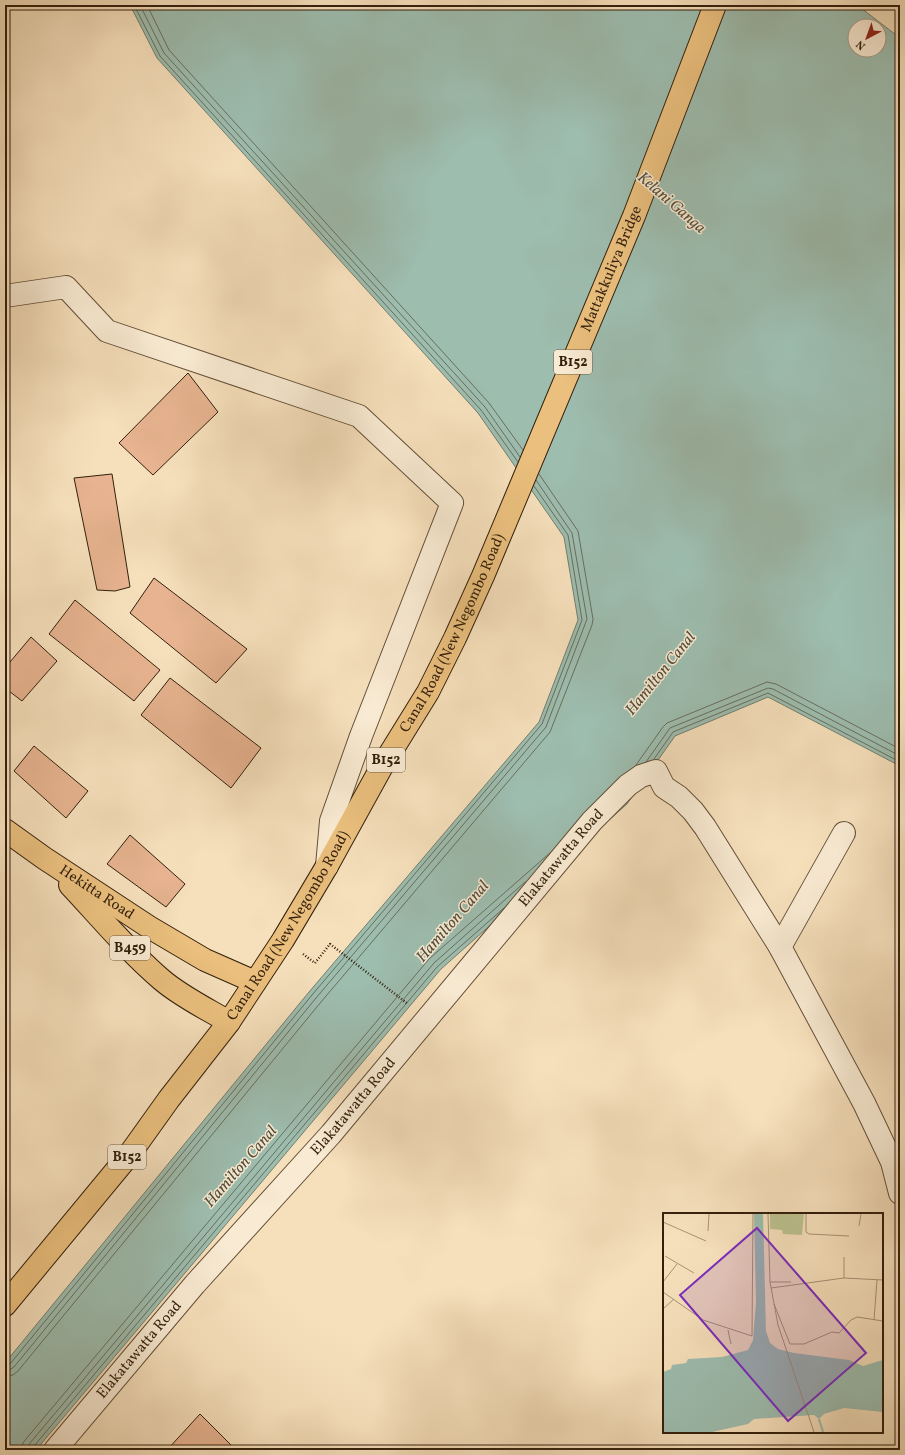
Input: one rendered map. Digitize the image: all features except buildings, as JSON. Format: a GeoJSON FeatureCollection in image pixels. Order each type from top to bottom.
{"type":"FeatureCollection","features":[{"type":"Feature","properties":{"kind":"main road","name":"Mattakkuliya Bridge"},"geometry":{"type":"LineString","coordinates":[[512,508],[634,216],[715,5]]}},
{"type":"Feature","properties":{"kind":"main road","name":"Canal Road (New Negombo Road)"},"geometry":{"type":"LineString","coordinates":[[5,1305],[129,1154],[169,1099],[229,1022],[283,940],[327,866],[381,768],[428,692],[455,638],[512,508]]}},
{"type":"Feature","properties":{"kind":"main road","name":"Hekitta Road"},"geometry":{"type":"LineString","coordinates":[[5,830],[44,858],[180,946],[205,960],[255,982]]}},
{"type":"Feature","properties":{"kind":"main road","name":"Hekitta Road"},"geometry":{"type":"LineString","coordinates":[[44,858],[142,962],[162,980],[185,996],[229,1022]]}},
{"type":"Feature","properties":{"kind":"street"},"geometry":{"type":"LineString","coordinates":[[5,296],[66,287],[107,331],[359,416],[452,503],[361,736],[331,821],[327,866]]}},
{"type":"Feature","properties":{"kind":"street","name":"Elakatawatta Road"},"geometry":{"type":"LineString","coordinates":[[55,1450],[195,1284],[331,1134],[592,821],[628,785],[641,776],[656,771],[664,787],[679,797],[693,811],[705,827],[780,947]]}},
{"type":"Feature","properties":{"kind":"street"},"geometry":{"type":"LineString","coordinates":[[844,833],[780,947],[864,1103],[892,1162],[900,1193]]}},
{"type":"Feature","properties":{"kind":"path"},"geometry":{"type":"LineString","coordinates":[[315,963],[330,944],[414,1008]]}},
{"type":"Feature","properties":{"kind":"water"},"geometry":{"type":"Polygon","coordinates":[[[130,5],[857,5],[874,18],[847,18],[847,58],[887,58],[887,28],[900,38],[900,766],[768,697],[675,736],[627,804],[441,969],[36,1450],[5,1450],[5,1363],[309,992],[539,722],[578,620],[564,537],[478,413],[157,58],[130,5]]]}},
{"type":"Feature","properties":{"kind":"water label","name":"Kelani Ganga"},"geometry":{"type":"Point","coordinates":[671,203]}},
{"type":"Feature","properties":{"kind":"water label","name":"Hamilton Canal"},"geometry":{"type":"Point","coordinates":[661,674]}},
{"type":"Feature","properties":{"kind":"water label","name":"Hamilton Canal"},"geometry":{"type":"Point","coordinates":[453,922]}},
{"type":"Feature","properties":{"kind":"water label","name":"Hamilton Canal"},"geometry":{"type":"Point","coordinates":[241,1167]}}]}
